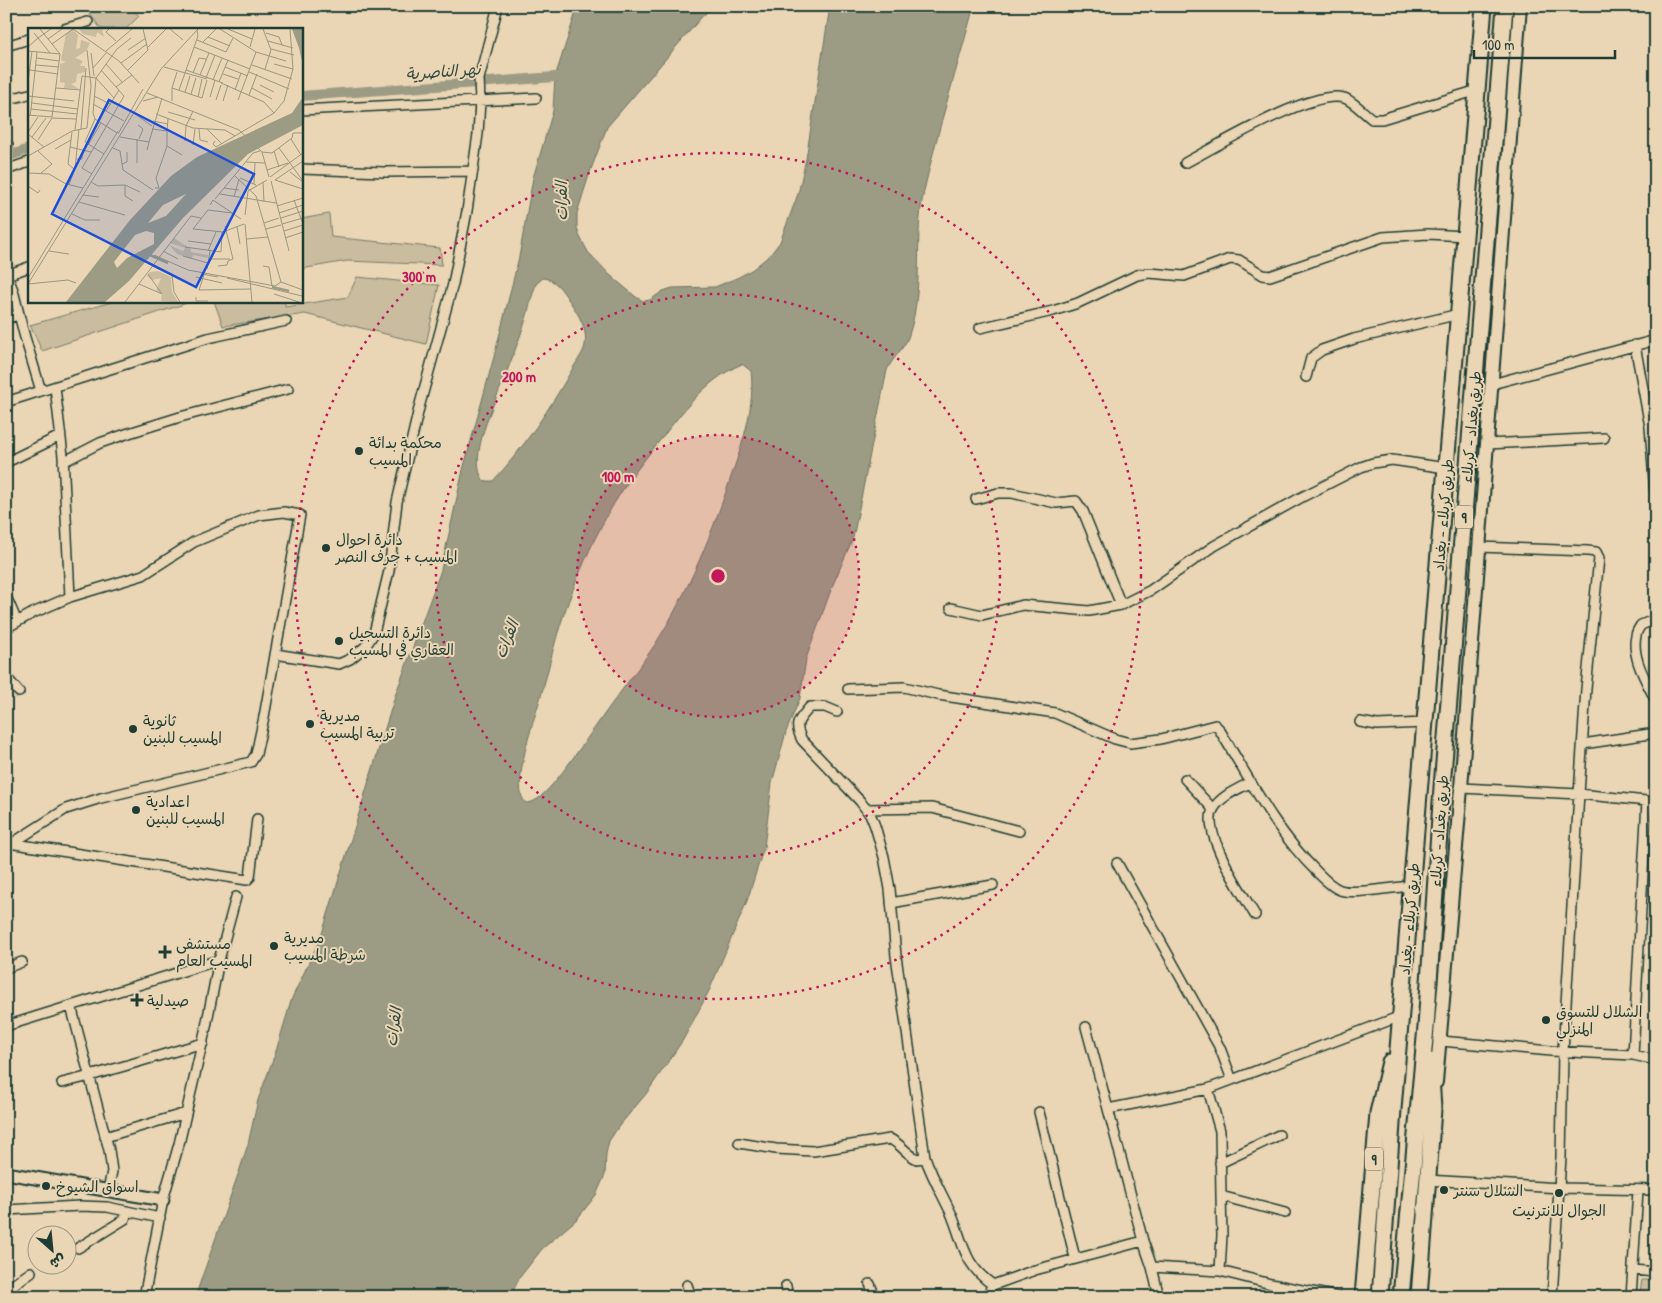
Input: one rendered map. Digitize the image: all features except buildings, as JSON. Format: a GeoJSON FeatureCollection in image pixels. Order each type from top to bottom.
{"type":"FeatureCollection","features":[{"type":"Feature","properties":{"kind":"highway","name":"طريق كربلاء - بغداد"},"geometry":{"type":"LineString","coordinates":[[1401,1020],[1484,6]]}},
{"type":"Feature","properties":{"kind":"highway","name":"طريق بغداد - كربلاء"},"geometry":{"type":"LineString","coordinates":[[1426,1027],[1437,861],[1505,6]]}},
{"type":"Feature","properties":{"kind":"highway"},"geometry":{"type":"LineString","coordinates":[[1414,860],[1425,866],[1437,861]]}},
{"type":"Feature","properties":{"kind":"highway"},"geometry":{"type":"LineString","coordinates":[[1411,892],[1430,898],[1434,904]]}},
{"type":"Feature","properties":{"kind":"highway","name":"9"},"geometry":{"type":"LineString","coordinates":[[1380,1297],[1401,1020]]}},
{"type":"Feature","properties":{"kind":"highway","name":"9"},"geometry":{"type":"LineString","coordinates":[[1364,1297],[1378,1112],[1401,1020]]}},
{"type":"Feature","properties":{"kind":"highway","name":"9"},"geometry":{"type":"LineString","coordinates":[[1419,1297],[1433,1109],[1426,1027]]}},
{"type":"Feature","properties":{"kind":"highway","name":"9"},"geometry":{"type":"LineString","coordinates":[[1401,1297],[1426,1027]]}},
{"type":"Feature","properties":{"kind":"main road"},"geometry":{"type":"LineString","coordinates":[[1433,1109],[1441,1041],[1461,788],[1520,6]]}},
{"type":"Feature","properties":{"kind":"street"},"geometry":{"type":"LineString","coordinates":[[275,654],[339,664],[350,659],[365,647],[374,633],[389,571],[397,502],[420,404],[453,284],[478,134],[479,80],[498,6]]}},
{"type":"Feature","properties":{"kind":"street"},"geometry":{"type":"LineString","coordinates":[[67,28],[88,22]]}},
{"type":"Feature","properties":{"kind":"street"},"geometry":{"type":"LineString","coordinates":[[6,46],[28,39]]}},
{"type":"Feature","properties":{"kind":"street"},"geometry":{"type":"LineString","coordinates":[[1185,163],[1294,107],[1322,99],[1346,98],[1372,119],[1382,119],[1478,90]]}},
{"type":"Feature","properties":{"kind":"street"},"geometry":{"type":"LineString","coordinates":[[6,100],[28,94]]}},
{"type":"Feature","properties":{"kind":"street"},"geometry":{"type":"LineString","coordinates":[[302,110],[480,98],[536,98]]}},
{"type":"Feature","properties":{"kind":"street"},"geometry":{"type":"LineString","coordinates":[[6,170],[28,162]]}},
{"type":"Feature","properties":{"kind":"street"},"geometry":{"type":"LineString","coordinates":[[302,169],[384,172],[473,171]]}},
{"type":"Feature","properties":{"kind":"street"},"geometry":{"type":"LineString","coordinates":[[980,328],[1053,311],[1138,275],[1149,273],[1184,276],[1230,259],[1239,260],[1263,275],[1270,276],[1383,237],[1428,234],[1466,236]]}},
{"type":"Feature","properties":{"kind":"street"},"geometry":{"type":"LineString","coordinates":[[28,267],[7,274],[10,291],[41,391]]}},
{"type":"Feature","properties":{"kind":"street"},"geometry":{"type":"LineString","coordinates":[[1306,377],[1310,358],[1322,350],[1354,339],[1459,314]]}},
{"type":"Feature","properties":{"kind":"street"},"geometry":{"type":"LineString","coordinates":[[6,318],[19,315]]}},
{"type":"Feature","properties":{"kind":"street"},"geometry":{"type":"LineString","coordinates":[[6,402],[208,338],[286,322]]}},
{"type":"Feature","properties":{"kind":"street"},"geometry":{"type":"LineString","coordinates":[[1492,384],[1656,340]]}},
{"type":"Feature","properties":{"kind":"street"},"geometry":{"type":"LineString","coordinates":[[1635,346],[1650,427],[1656,507]]}},
{"type":"Feature","properties":{"kind":"street"},"geometry":{"type":"LineString","coordinates":[[55,387],[63,462],[70,597]]}},
{"type":"Feature","properties":{"kind":"street"},"geometry":{"type":"LineString","coordinates":[[63,462],[100,443],[129,433],[180,417],[288,389]]}},
{"type":"Feature","properties":{"kind":"street"},"geometry":{"type":"LineString","coordinates":[[11,460],[60,436]]}},
{"type":"Feature","properties":{"kind":"street"},"geometry":{"type":"LineString","coordinates":[[1487,444],[1604,438]]}},
{"type":"Feature","properties":{"kind":"street"},"geometry":{"type":"LineString","coordinates":[[951,608],[982,615],[1023,605],[1089,611],[1121,605],[1151,590],[1214,546],[1302,497],[1373,462],[1392,460],[1446,468]]}},
{"type":"Feature","properties":{"kind":"street"},"geometry":{"type":"LineString","coordinates":[[976,499],[998,493],[1012,493],[1056,504],[1076,502],[1083,511],[1121,605]]}},
{"type":"Feature","properties":{"kind":"street"},"geometry":{"type":"LineString","coordinates":[[6,628],[33,613],[70,597],[143,575],[194,542],[259,515],[284,512],[300,516],[256,754],[251,762],[101,798],[66,809],[9,843]]}},
{"type":"Feature","properties":{"kind":"street"},"geometry":{"type":"LineString","coordinates":[[1480,547],[1596,552],[1599,558],[1586,689],[1579,794],[1563,1052],[1560,1188],[1552,1297]]}},
{"type":"Feature","properties":{"kind":"street"},"geometry":{"type":"LineString","coordinates":[[6,596],[17,622]]}},
{"type":"Feature","properties":{"kind":"street"},"geometry":{"type":"LineString","coordinates":[[1656,619],[1641,625],[1636,636],[1636,655],[1656,701]]}},
{"type":"Feature","properties":{"kind":"street"},"geometry":{"type":"LineString","coordinates":[[6,677],[19,692]]}},
{"type":"Feature","properties":{"kind":"street"},"geometry":{"type":"LineString","coordinates":[[848,689],[904,687],[938,695],[1055,713],[1130,743],[1161,739],[1214,725],[1220,729],[1271,816],[1290,844],[1331,886],[1342,890],[1371,891],[1383,888],[1411,892]]}},
{"type":"Feature","properties":{"kind":"street"},"geometry":{"type":"LineString","coordinates":[[837,712],[825,707],[810,707],[799,720],[797,725],[798,731],[802,740],[866,809],[875,826],[884,857],[891,903],[896,956],[925,1156],[971,1264],[980,1276],[993,1285]]}},
{"type":"Feature","properties":{"kind":"street"},"geometry":{"type":"LineString","coordinates":[[1360,722],[1377,725],[1426,723]]}},
{"type":"Feature","properties":{"kind":"street"},"geometry":{"type":"LineString","coordinates":[[1583,744],[1656,733]]}},
{"type":"Feature","properties":{"kind":"street"},"geometry":{"type":"LineString","coordinates":[[1185,779],[1213,809]]}},
{"type":"Feature","properties":{"kind":"street"},"geometry":{"type":"LineString","coordinates":[[1252,782],[1222,799],[1213,809],[1210,820],[1218,850],[1255,916]]}},
{"type":"Feature","properties":{"kind":"street"},"geometry":{"type":"LineString","coordinates":[[1461,788],[1579,794],[1652,801],[1633,1055]]}},
{"type":"Feature","properties":{"kind":"street"},"geometry":{"type":"LineString","coordinates":[[866,809],[932,808],[1018,831]]}},
{"type":"Feature","properties":{"kind":"street"},"geometry":{"type":"LineString","coordinates":[[9,843],[247,880],[250,877],[257,819]]}},
{"type":"Feature","properties":{"kind":"street"},"geometry":{"type":"LineString","coordinates":[[1118,863],[1220,1048],[1232,1080]]}},
{"type":"Feature","properties":{"kind":"street"},"geometry":{"type":"LineString","coordinates":[[891,903],[993,885]]}},
{"type":"Feature","properties":{"kind":"street"},"geometry":{"type":"LineString","coordinates":[[144,1297],[163,1200],[186,1113],[203,1042],[219,960],[236,897]]}},
{"type":"Feature","properties":{"kind":"street"},"geometry":{"type":"LineString","coordinates":[[6,1026],[219,960]]}},
{"type":"Feature","properties":{"kind":"street"},"geometry":{"type":"LineString","coordinates":[[6,968],[22,962]]}},
{"type":"Feature","properties":{"kind":"street"},"geometry":{"type":"LineString","coordinates":[[71,1006],[106,1137],[112,1170],[108,1191]]}},
{"type":"Feature","properties":{"kind":"street"},"geometry":{"type":"LineString","coordinates":[[1108,1109],[1208,1089],[1401,1020]]}},
{"type":"Feature","properties":{"kind":"street"},"geometry":{"type":"LineString","coordinates":[[1086,1027],[1159,1297]]}},
{"type":"Feature","properties":{"kind":"street"},"geometry":{"type":"LineString","coordinates":[[1441,1041],[1563,1052],[1633,1055],[1656,1060]]}},
{"type":"Feature","properties":{"kind":"street"},"geometry":{"type":"LineString","coordinates":[[62,1083],[203,1042]]}},
{"type":"Feature","properties":{"kind":"street"},"geometry":{"type":"LineString","coordinates":[[1208,1089],[1220,1131],[1222,1235],[1220,1271]]}},
{"type":"Feature","properties":{"kind":"street"},"geometry":{"type":"LineString","coordinates":[[1039,1112],[1075,1258]]}},
{"type":"Feature","properties":{"kind":"street"},"geometry":{"type":"LineString","coordinates":[[106,1137],[186,1113]]}},
{"type":"Feature","properties":{"kind":"street"},"geometry":{"type":"LineString","coordinates":[[1220,1163],[1279,1135]]}},
{"type":"Feature","properties":{"kind":"street"},"geometry":{"type":"LineString","coordinates":[[739,1143],[776,1149],[813,1151],[890,1139],[897,1142],[908,1154],[917,1159],[925,1156]]}},
{"type":"Feature","properties":{"kind":"street"},"geometry":{"type":"LineString","coordinates":[[6,1173],[163,1200]]}},
{"type":"Feature","properties":{"kind":"street"},"geometry":{"type":"LineString","coordinates":[[1427,1180],[1560,1188],[1656,1190]]}},
{"type":"Feature","properties":{"kind":"street"},"geometry":{"type":"LineString","coordinates":[[1631,1297],[1638,1191]]}},
{"type":"Feature","properties":{"kind":"street"},"geometry":{"type":"LineString","coordinates":[[1221,1196],[1285,1214]]}},
{"type":"Feature","properties":{"kind":"street"},"geometry":{"type":"LineString","coordinates":[[6,1210],[80,1206],[107,1207],[160,1218]]}},
{"type":"Feature","properties":{"kind":"street"},"geometry":{"type":"LineString","coordinates":[[78,1248],[125,1219],[127,1211]]}},
{"type":"Feature","properties":{"kind":"street"},"geometry":{"type":"LineString","coordinates":[[992,1297],[990,1290],[993,1285],[1075,1258],[1143,1241]]}},
{"type":"Feature","properties":{"kind":"street"},"geometry":{"type":"LineString","coordinates":[[1152,1267],[1220,1271],[1271,1284],[1338,1297]]}},
{"type":"Feature","properties":{"kind":"street"},"geometry":{"type":"LineString","coordinates":[[1632,1270],[1656,1272]]}},
{"type":"Feature","properties":{"kind":"street"},"geometry":{"type":"LineString","coordinates":[[6,1290],[28,1274]]}},
{"type":"Feature","properties":{"kind":"street"},"geometry":{"type":"LineString","coordinates":[[870,1284],[875,1297]]}},
{"type":"Feature","properties":{"kind":"street"},"geometry":{"type":"LineString","coordinates":[[687,1285],[690,1297]]}},
{"type":"Feature","properties":{"kind":"street"},"geometry":{"type":"LineString","coordinates":[[786,1286],[788,1297]]}},
{"type":"Feature","properties":{"kind":"shaded area"},"geometry":{"type":"Polygon","coordinates":[[[84,6],[130,6],[139,16],[127,28],[100,28],[84,6]]]}},
{"type":"Feature","properties":{"kind":"shaded area"},"geometry":{"type":"Polygon","coordinates":[[[329,214],[331,237],[440,248],[442,265],[347,261],[302,269],[302,219],[329,214]]]}},
{"type":"Feature","properties":{"kind":"shaded area"},"geometry":{"type":"Polygon","coordinates":[[[357,277],[439,285],[426,344],[305,314],[223,326],[214,302],[285,302],[285,307],[348,297],[357,277]]]}},
{"type":"Feature","properties":{"kind":"shaded area"},"geometry":{"type":"Polygon","coordinates":[[[111,302],[190,302],[42,351],[30,325],[111,302]]]}},
{"type":"Feature","properties":{"kind":"shaded area"},"geometry":{"type":"Polygon","coordinates":[[[1642,1280],[1656,1280],[1656,1297],[1639,1297],[1642,1280]]]}},
{"type":"Feature","properties":{"kind":"water","name":"الفرات"},"geometry":{"type":"Polygon","coordinates":[[[578,6],[713,6],[607,127],[577,213],[579,235],[588,252],[610,275],[636,297],[643,301],[650,300],[663,291],[672,288],[715,287],[739,277],[753,269],[770,255],[780,242],[798,194],[806,159],[830,6],[974,6],[941,122],[924,191],[919,227],[917,299],[914,317],[907,340],[887,370],[853,538],[832,587],[806,659],[800,698],[786,732],[772,783],[764,847],[747,901],[709,991],[683,1040],[646,1094],[609,1141],[605,1175],[596,1195],[577,1219],[542,1249],[520,1277],[510,1297],[195,1297],[240,1169],[258,1100],[276,1051],[292,998],[321,937],[395,696],[441,570],[463,470],[519,257],[533,178],[553,111],[555,77],[578,6]],[[543,278],[536,284],[526,320],[484,430],[478,459],[479,471],[484,481],[493,481],[526,441],[555,398],[584,348],[585,332],[575,309],[558,286],[551,280],[543,278]],[[742,364],[709,385],[682,413],[614,503],[595,538],[578,576],[560,626],[527,743],[520,785],[522,796],[526,803],[533,801],[549,789],[566,767],[654,646],[689,583],[717,516],[748,422],[752,384],[751,371],[742,364]]]}},
{"type":"Feature","properties":{"kind":"waterway","name":"نهر الناصرية"},"geometry":{"type":"LineString","coordinates":[[302,96],[568,77]]}},
{"type":"Feature","properties":{"kind":"waterway","name":"نهر الناصرية"},"geometry":{"type":"LineString","coordinates":[[6,157],[28,149]]}},
{"type":"Feature","properties":{"kind":"place","name":"محكمة بدائة المسيب"},"geometry":{"type":"Point","coordinates":[359,451]}},
{"type":"Feature","properties":{"kind":"place","name":"دائرة احوال المسيب + جرف النصر"},"geometry":{"type":"Point","coordinates":[326,548]}},
{"type":"Feature","properties":{"kind":"place","name":"دائرة التسجيل العقاري في المسيب"},"geometry":{"type":"Point","coordinates":[339,641]}},
{"type":"Feature","properties":{"kind":"place","name":"مديرية تربية المسيب"},"geometry":{"type":"Point","coordinates":[310,724]}},
{"type":"Feature","properties":{"kind":"place","name":"ثانوية المسيب للبنين"},"geometry":{"type":"Point","coordinates":[133,729]}},
{"type":"Feature","properties":{"kind":"place","name":"اعدادية المسيب للبنين"},"geometry":{"type":"Point","coordinates":[136,810]}},
{"type":"Feature","properties":{"kind":"place","name":"مديرية شرطة المسيب"},"geometry":{"type":"Point","coordinates":[274,946]}},
{"type":"Feature","properties":{"kind":"place","name":"مستشفى المسيب العام"},"geometry":{"type":"Point","coordinates":[165,952]}},
{"type":"Feature","properties":{"kind":"place","name":"صيدلية"},"geometry":{"type":"Point","coordinates":[137,1000]}},
{"type":"Feature","properties":{"kind":"place","name":"الشلال للتسوق المنزلي"},"geometry":{"type":"Point","coordinates":[1546,1020]}},
{"type":"Feature","properties":{"kind":"place","name":"اسواق الشيوخ"},"geometry":{"type":"Point","coordinates":[46,1186]}},
{"type":"Feature","properties":{"kind":"place","name":"الشلال سنتر"},"geometry":{"type":"Point","coordinates":[1444,1190]}},
{"type":"Feature","properties":{"kind":"place","name":"الجوال للانترنيت"},"geometry":{"type":"Point","coordinates":[1559,1193]}}]}
